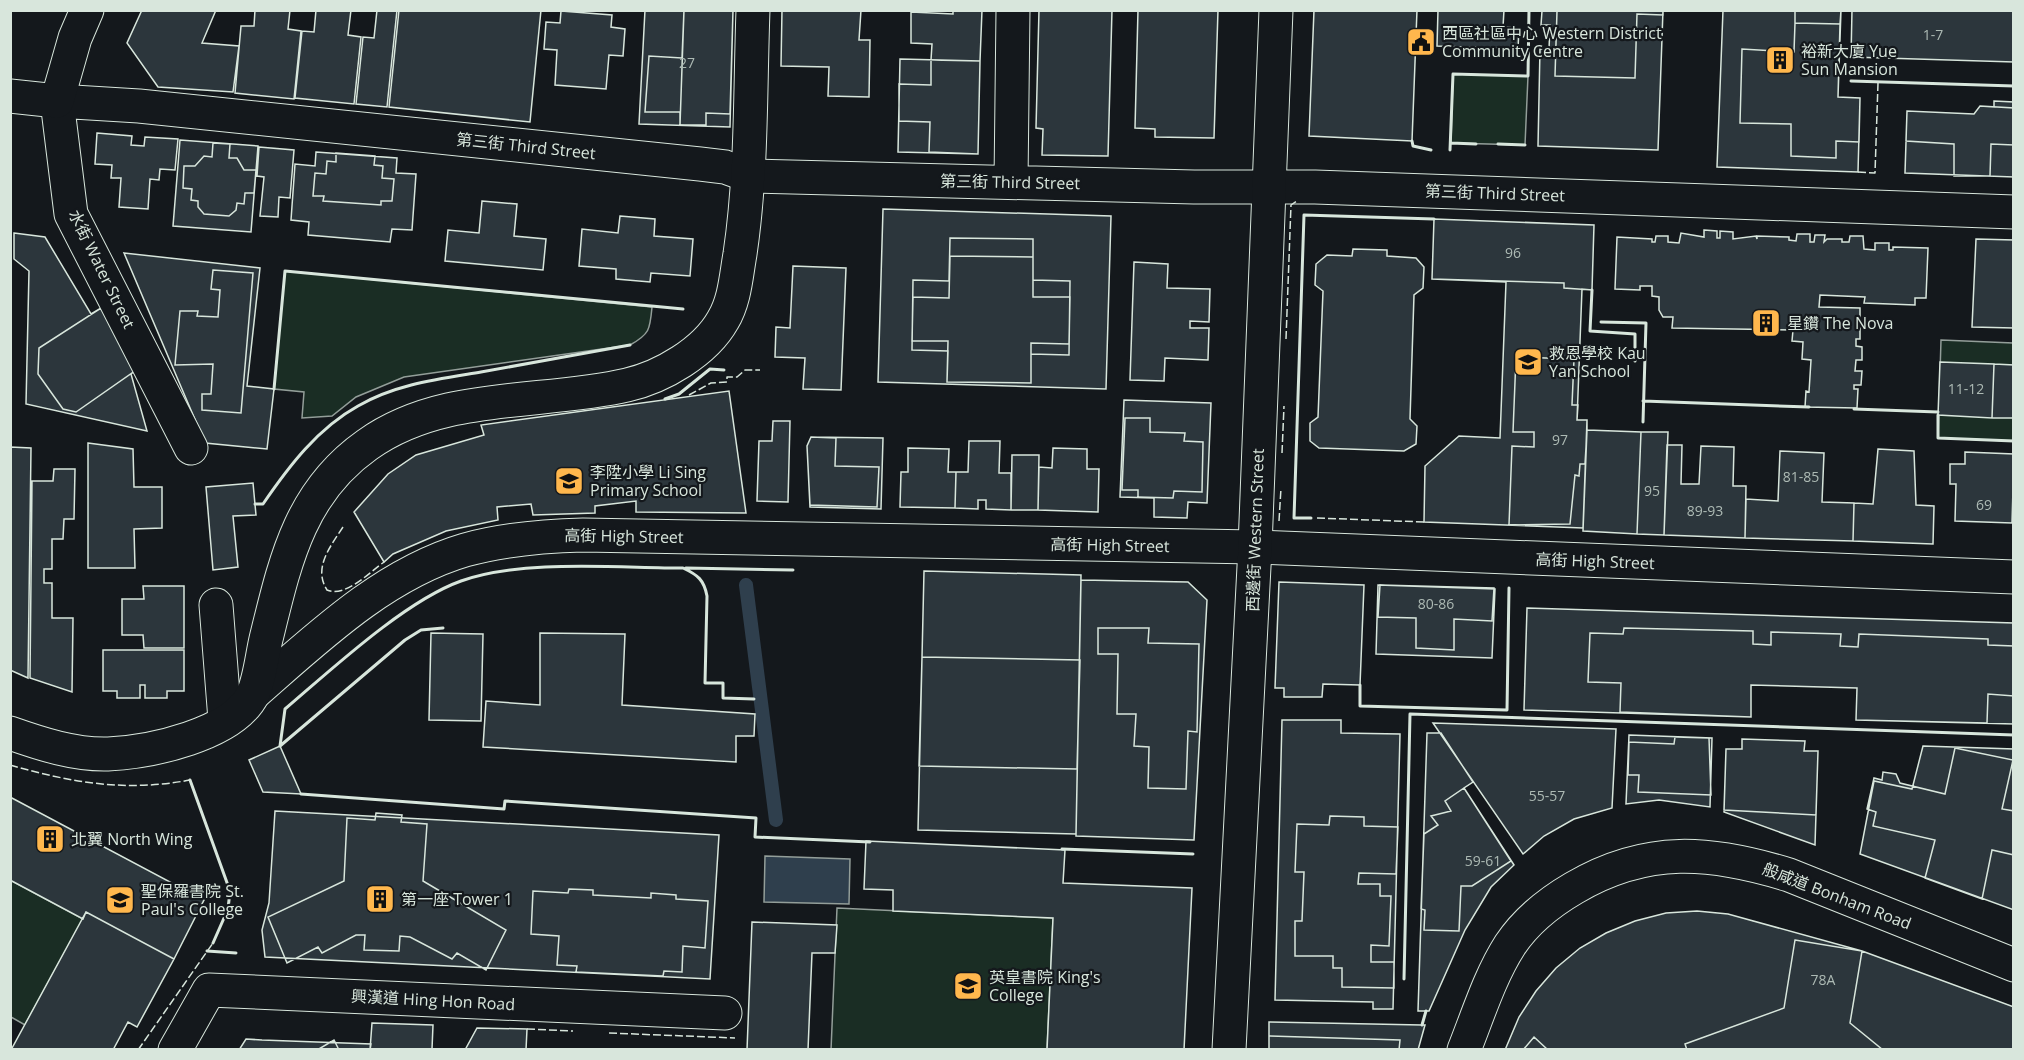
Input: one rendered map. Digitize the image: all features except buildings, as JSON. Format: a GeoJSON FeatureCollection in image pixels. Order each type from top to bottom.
{"type":"FeatureCollection","features":[{"type":"Feature","properties":{"kind":"street","name":"水街 Water Street"},"geometry":{"type":"LineString","coordinates":[[87,10],[75,38],[57,101],[71,214],[191,448]]}},
{"type":"Feature","properties":{"kind":"street"},"geometry":{"type":"LineString","coordinates":[[253,694],[274,605],[300,522],[323,485],[370,443],[407,422],[457,408],[628,385],[665,371],[701,347],[723,322],[733,297],[750,176],[753,10]]}},
{"type":"Feature","properties":{"kind":"street"},"geometry":{"type":"LineString","coordinates":[[1011,182],[1013,10]]}},
{"type":"Feature","properties":{"kind":"street","name":"西邊街 Western Street"},"geometry":{"type":"LineString","coordinates":[[1229,1050],[1255,547],[1276,10]]}},
{"type":"Feature","properties":{"kind":"street","name":"第三街 Third Street"},"geometry":{"type":"LineString","coordinates":[[10,96],[139,106],[700,164],[725,167],[750,176],[1269,187],[2013,212]]}},
{"type":"Feature","properties":{"kind":"street","name":"高街 High Street"},"geometry":{"type":"LineString","coordinates":[[10,733],[69,749],[108,754],[197,738],[242,708],[253,694],[316,639],[384,588],[422,567],[463,550],[502,541],[542,536],[1255,547],[2013,577]]}},
{"type":"Feature","properties":{"kind":"street"},"geometry":{"type":"LineString","coordinates":[[216,604],[225,720]]}},
{"type":"Feature","properties":{"kind":"street","name":"般咸道 Bonham Road"},"geometry":{"type":"LineString","coordinates":[[1464,1050],[1510,945],[1531,920],[1560,896],[1594,876],[1633,861],[1660,856],[1690,855],[1762,866],[2013,965]]}},
{"type":"Feature","properties":{"kind":"street","name":"興漢道 Hing Hon Road"},"geometry":{"type":"LineString","coordinates":[[175,1050],[209,990],[725,1013]]}},
{"type":"Feature","properties":{"kind":"green space"},"geometry":{"type":"Polygon","coordinates":[[[1453,74],[1528,76],[1525,145],[1451,143],[1453,74]]]}},
{"type":"Feature","properties":{"kind":"green space"},"geometry":{"type":"Polygon","coordinates":[[[285,271],[652,307],[651,321],[642,338],[630,345],[404,377],[356,397],[332,416],[302,418],[304,392],[274,389],[285,271]]]}},
{"type":"Feature","properties":{"kind":"green space"},"geometry":{"type":"Polygon","coordinates":[[[1941,340],[2013,343],[2013,441],[1938,438],[1941,340]]]}},
{"type":"Feature","properties":{"kind":"green space"},"geometry":{"type":"Polygon","coordinates":[[[10,880],[83,919],[25,1025],[11,1017],[10,880]]]}},
{"type":"Feature","properties":{"kind":"green space"},"geometry":{"type":"Polygon","coordinates":[[[837,908],[1053,918],[1047,1049],[831,1050],[837,908]]]}},
{"type":"Feature","properties":{"kind":"water"},"geometry":{"type":"Polygon","coordinates":[[[765,856],[850,859],[849,904],[764,902],[765,856]]]}},
{"type":"Feature","properties":{"kind":"waterway"},"geometry":{"type":"LineString","coordinates":[[746,585],[776,820]]}},
{"type":"Feature","properties":{"kind":"fence"},"geometry":{"type":"LineString","coordinates":[[1858,172],[1875,173],[1878,83]]}},
{"type":"Feature","properties":{"kind":"fence"},"geometry":{"type":"LineString","coordinates":[[1286,339],[1291,205],[1297,201]]}},
{"type":"Feature","properties":{"kind":"fence"},"geometry":{"type":"LineString","coordinates":[[689,395],[711,383],[727,382],[727,377],[737,377],[745,370],[760,370]]}},
{"type":"Feature","properties":{"kind":"fence"},"geometry":{"type":"LineString","coordinates":[[1282,453],[1284,406]]}},
{"type":"Feature","properties":{"kind":"fence"},"geometry":{"type":"LineString","coordinates":[[1279,521],[1281,488]]}},
{"type":"Feature","properties":{"kind":"fence"},"geometry":{"type":"LineString","coordinates":[[1317,518],[1424,522]]}},
{"type":"Feature","properties":{"kind":"fence"},"geometry":{"type":"LineString","coordinates":[[343,527],[322,566],[323,582],[327,590],[334,592],[349,587],[384,562]]}},
{"type":"Feature","properties":{"kind":"fence"},"geometry":{"type":"LineString","coordinates":[[10,765],[56,777],[100,784],[144,785],[190,780]]}},
{"type":"Feature","properties":{"kind":"fence"},"geometry":{"type":"LineString","coordinates":[[138,1050],[213,943]]}},
{"type":"Feature","properties":{"kind":"fence"},"geometry":{"type":"LineString","coordinates":[[527,1029],[573,1031]]}},
{"type":"Feature","properties":{"kind":"fence"},"geometry":{"type":"LineString","coordinates":[[609,1033],[735,1038]]}},
{"type":"Feature","properties":{"kind":"wall"},"geometry":{"type":"LineString","coordinates":[[1450,150],[1453,74],[1528,76],[1529,10]]}},
{"type":"Feature","properties":{"kind":"wall"},"geometry":{"type":"LineString","coordinates":[[1851,81],[2014,86]]}},
{"type":"Feature","properties":{"kind":"wall"},"geometry":{"type":"LineString","coordinates":[[1412,141],[1413,146],[1431,150]]}},
{"type":"Feature","properties":{"kind":"wall"},"geometry":{"type":"LineString","coordinates":[[1451,143],[1476,144]]}},
{"type":"Feature","properties":{"kind":"wall"},"geometry":{"type":"LineString","coordinates":[[1498,144],[1525,145]]}},
{"type":"Feature","properties":{"kind":"wall"},"geometry":{"type":"LineString","coordinates":[[1311,518],[1294,518],[1304,215],[1434,219]]}},
{"type":"Feature","properties":{"kind":"wall"},"geometry":{"type":"LineString","coordinates":[[274,389],[285,271],[683,309]]}},
{"type":"Feature","properties":{"kind":"wall"},"geometry":{"type":"LineString","coordinates":[[1592,290],[1590,331],[1635,334],[1635,361]]}},
{"type":"Feature","properties":{"kind":"wall"},"geometry":{"type":"LineString","coordinates":[[1601,322],[1646,323],[1643,422]]}},
{"type":"Feature","properties":{"kind":"wall"},"geometry":{"type":"LineString","coordinates":[[255,504],[263,504],[305,449],[330,425],[358,406],[387,392],[434,380],[630,345]]}},
{"type":"Feature","properties":{"kind":"wall"},"geometry":{"type":"LineString","coordinates":[[665,399],[679,394],[710,369],[724,370]]}},
{"type":"Feature","properties":{"kind":"wall"},"geometry":{"type":"LineString","coordinates":[[1643,401],[1809,407]]}},
{"type":"Feature","properties":{"kind":"wall"},"geometry":{"type":"LineString","coordinates":[[1854,409],[1938,412]]}},
{"type":"Feature","properties":{"kind":"wall"},"geometry":{"type":"LineString","coordinates":[[1938,415],[1938,438],[2014,441]]}},
{"type":"Feature","properties":{"kind":"wall"},"geometry":{"type":"LineString","coordinates":[[280,746],[285,709],[347,656],[416,604],[461,581],[486,574],[541,567],[683,568],[688,571],[702,582],[707,596],[705,683],[723,683],[723,698],[754,699]]}},
{"type":"Feature","properties":{"kind":"wall"},"geometry":{"type":"LineString","coordinates":[[686,568],[793,570]]}},
{"type":"Feature","properties":{"kind":"wall"},"geometry":{"type":"LineString","coordinates":[[1360,685],[1360,706],[1507,710],[1509,588]]}},
{"type":"Feature","properties":{"kind":"wall"},"geometry":{"type":"LineString","coordinates":[[280,746],[405,640],[421,630],[443,628]]}},
{"type":"Feature","properties":{"kind":"wall"},"geometry":{"type":"LineString","coordinates":[[1404,979],[1410,714],[2014,735]]}},
{"type":"Feature","properties":{"kind":"wall"},"geometry":{"type":"LineString","coordinates":[[190,780],[230,891],[228,909],[213,943]]}},
{"type":"Feature","properties":{"kind":"wall"},"geometry":{"type":"LineString","coordinates":[[301,794],[504,809],[505,801],[756,818],[755,837],[870,842]]}},
{"type":"Feature","properties":{"kind":"wall"},"geometry":{"type":"LineString","coordinates":[[1062,849],[1193,854]]}},
{"type":"Feature","properties":{"kind":"wall"},"geometry":{"type":"LineString","coordinates":[[207,951],[236,953]]}},
{"type":"Feature","properties":{"kind":"wall"},"geometry":{"type":"LineString","coordinates":[[1422,1025],[1426,1011]]}},
{"type":"Feature","properties":{"kind":"place","name":"西區社區中心 Western District Community Centre"},"geometry":{"type":"Point","coordinates":[1421,42]}},
{"type":"Feature","properties":{"kind":"place","name":"裕新大廈 Yue Sun Mansion"},"geometry":{"type":"Point","coordinates":[1780,60]}},
{"type":"Feature","properties":{"kind":"place","name":"星鑽 The Nova"},"geometry":{"type":"Point","coordinates":[1766,323]}},
{"type":"Feature","properties":{"kind":"place","name":"救恩學校 Kau Yan School"},"geometry":{"type":"Point","coordinates":[1528,362]}},
{"type":"Feature","properties":{"kind":"place","name":"李陞小學 Li Sing Primary School"},"geometry":{"type":"Point","coordinates":[569,481]}},
{"type":"Feature","properties":{"kind":"place","name":"北翼 North Wing"},"geometry":{"type":"Point","coordinates":[50,839]}},
{"type":"Feature","properties":{"kind":"place","name":"第一座 Tower 1"},"geometry":{"type":"Point","coordinates":[380,899]}},
{"type":"Feature","properties":{"kind":"place","name":"聖保羅書院 St. Paul's College"},"geometry":{"type":"Point","coordinates":[120,900]}},
{"type":"Feature","properties":{"kind":"place","name":"英皇書院 King's College"},"geometry":{"type":"Point","coordinates":[968,986]}}]}
